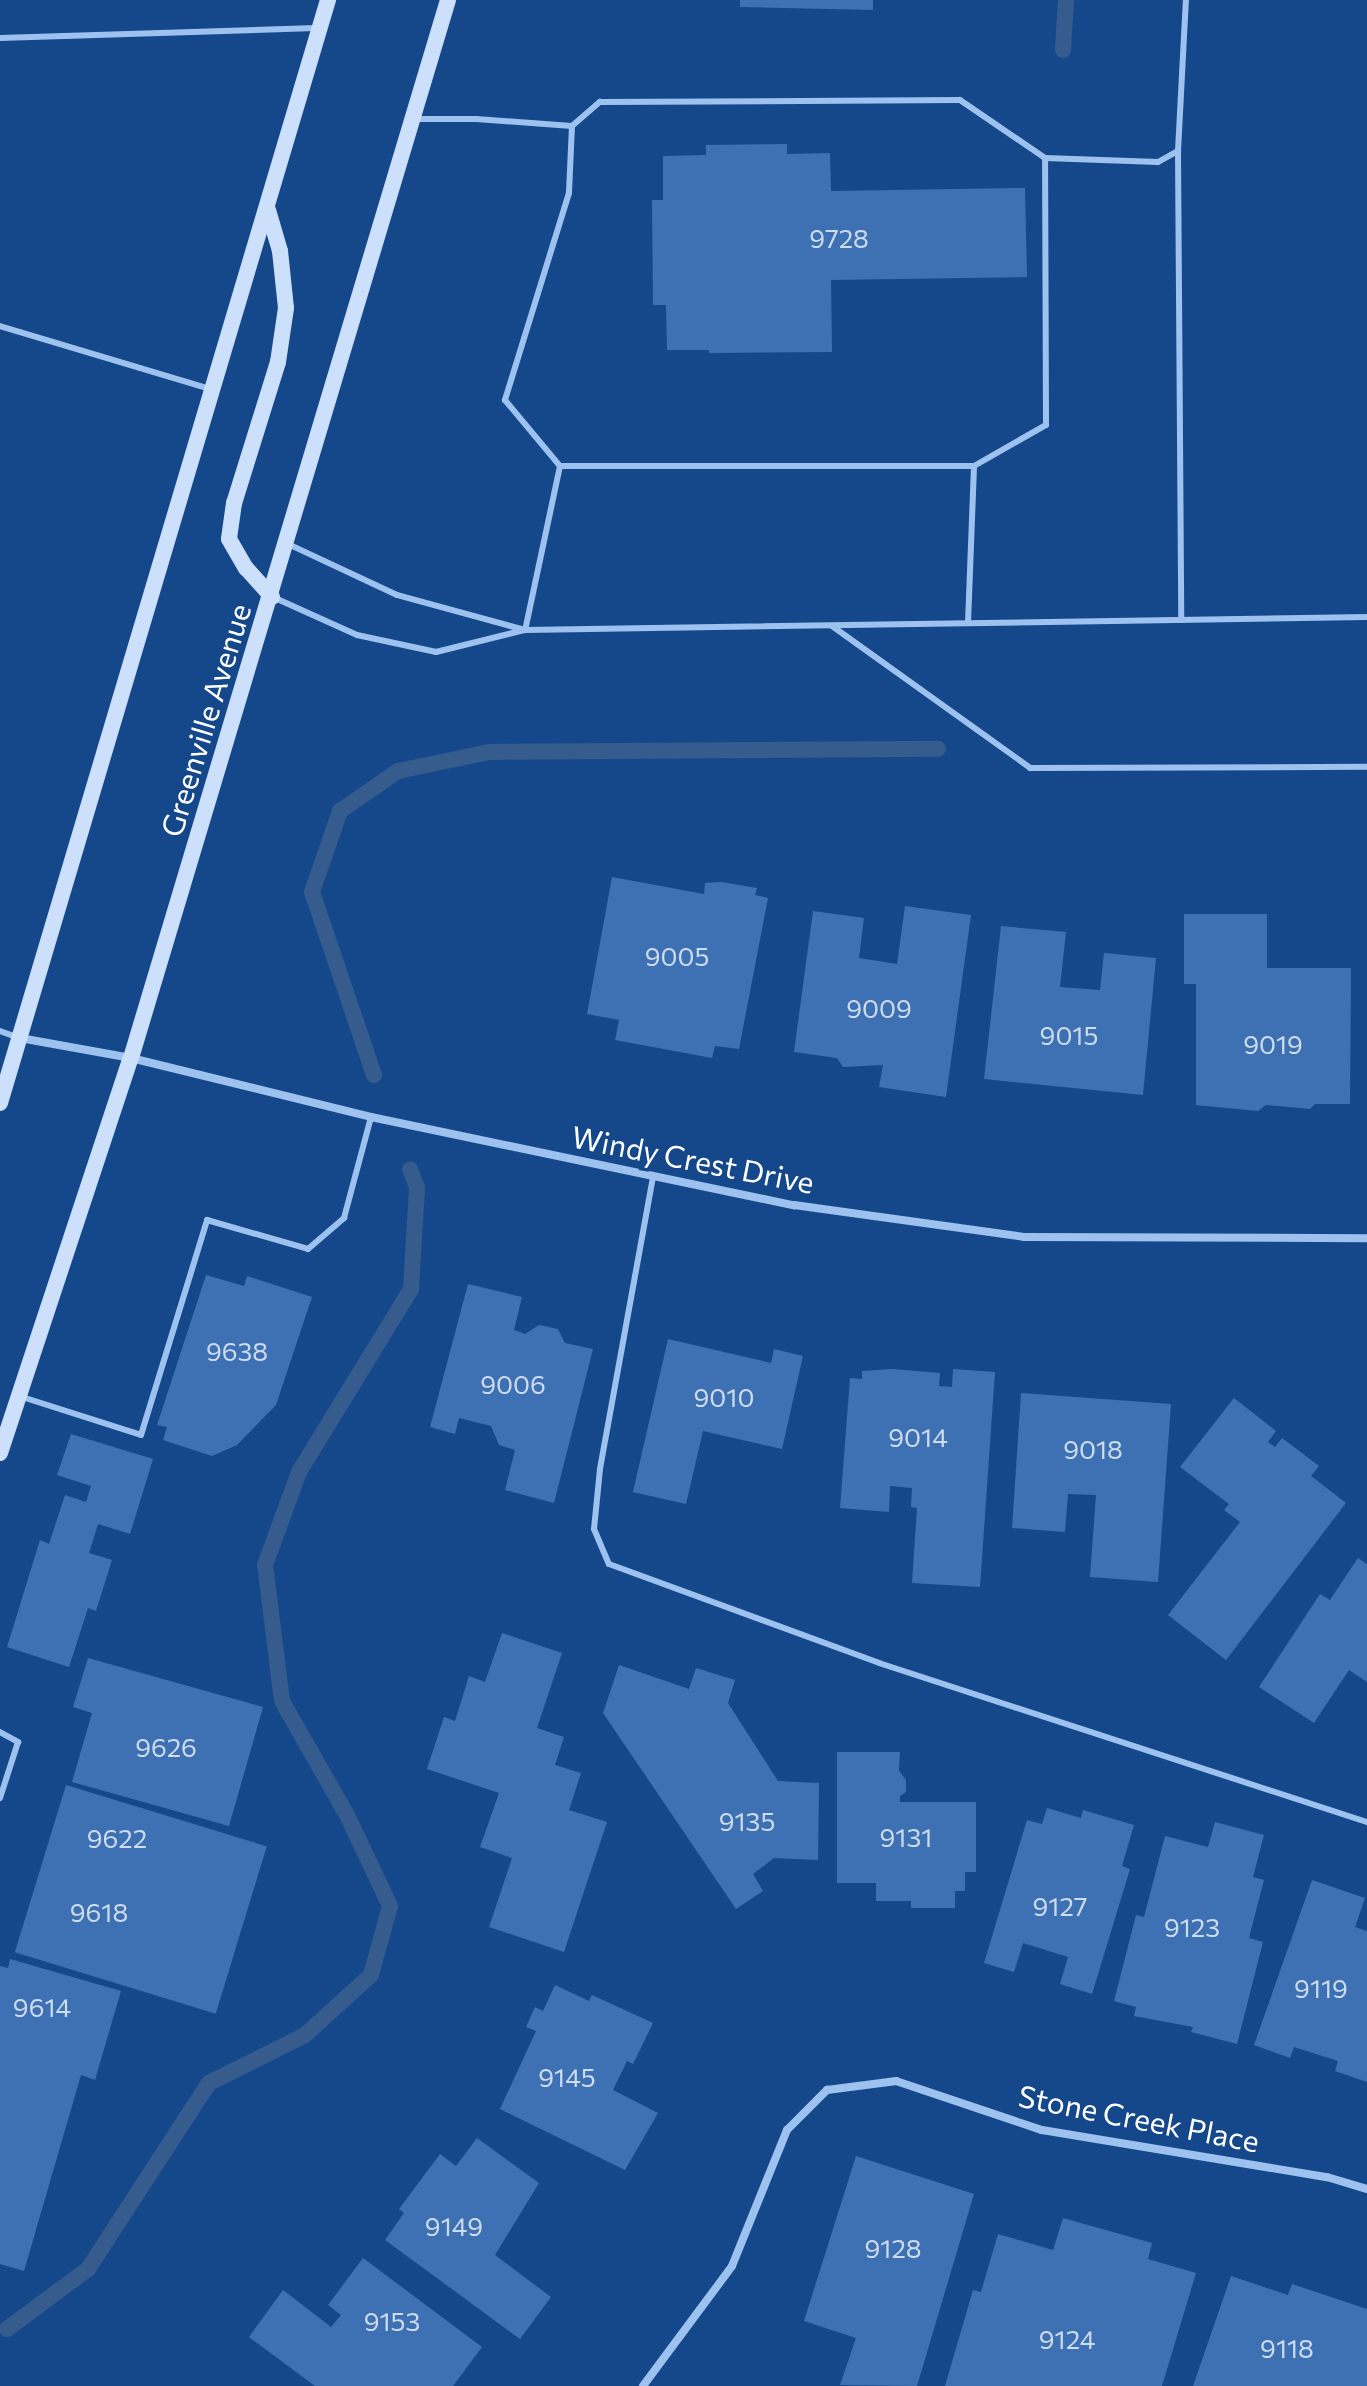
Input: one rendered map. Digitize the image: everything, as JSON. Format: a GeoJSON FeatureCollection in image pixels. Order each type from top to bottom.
{"type":"FeatureCollection","features":[{"type":"Feature","properties":{"kind":"main road"},"geometry":{"type":"LineString","coordinates":[[0,1103],[328,0]]}},
{"type":"Feature","properties":{"kind":"main road","name":"Greenville Avenue"},"geometry":{"type":"LineString","coordinates":[[0,1453],[131,1058],[288,544],[448,0]]}},
{"type":"Feature","properties":{"kind":"main road"},"geometry":{"type":"LineString","coordinates":[[267,209],[280,251],[286,308],[278,362],[234,503],[229,539],[246,568],[272,597]]}},
{"type":"Feature","properties":{"kind":"street","name":"Windy Crest Drive"},"geometry":{"type":"LineString","coordinates":[[20,1038],[131,1058],[371,1117],[794,1205],[1024,1237],[1367,1238]]}},
{"type":"Feature","properties":{"kind":"street","name":"Stone Creek Place"},"geometry":{"type":"LineString","coordinates":[[643,2386],[732,2266],[787,2130],[827,2090],[896,2081],[1042,2130],[1327,2177],[1367,2189]]}},
{"type":"Feature","properties":{"kind":"lane"},"geometry":{"type":"LineString","coordinates":[[1181,620],[1178,151],[1186,0]]}},
{"type":"Feature","properties":{"kind":"lane"},"geometry":{"type":"LineString","coordinates":[[0,38],[320,28]]}},
{"type":"Feature","properties":{"kind":"lane"},"geometry":{"type":"LineString","coordinates":[[413,119],[476,119],[572,126],[600,102],[960,100],[1045,158],[1158,162],[1178,151]]}},
{"type":"Feature","properties":{"kind":"lane"},"geometry":{"type":"LineString","coordinates":[[560,466],[505,400],[569,193],[572,126]]}},
{"type":"Feature","properties":{"kind":"lane"},"geometry":{"type":"LineString","coordinates":[[560,466],[974,466],[1046,425],[1045,158]]}},
{"type":"Feature","properties":{"kind":"lane"},"geometry":{"type":"LineString","coordinates":[[0,326],[213,390]]}},
{"type":"Feature","properties":{"kind":"lane"},"geometry":{"type":"LineString","coordinates":[[525,630],[560,466]]}},
{"type":"Feature","properties":{"kind":"lane"},"geometry":{"type":"LineString","coordinates":[[968,623],[974,466]]}},
{"type":"Feature","properties":{"kind":"lane"},"geometry":{"type":"LineString","coordinates":[[288,544],[397,595],[525,630]]}},
{"type":"Feature","properties":{"kind":"lane"},"geometry":{"type":"LineString","coordinates":[[272,597],[357,635],[436,652],[525,630],[1367,617]]}},
{"type":"Feature","properties":{"kind":"lane"},"geometry":{"type":"LineString","coordinates":[[830,625],[1030,768],[1367,767]]}},
{"type":"Feature","properties":{"kind":"lane"},"geometry":{"type":"LineString","coordinates":[[0,1031],[20,1038]]}},
{"type":"Feature","properties":{"kind":"lane"},"geometry":{"type":"LineString","coordinates":[[19,1396],[141,1435],[207,1220],[308,1249],[344,1218],[371,1117]]}},
{"type":"Feature","properties":{"kind":"lane"},"geometry":{"type":"LineString","coordinates":[[653,1177],[600,1469],[594,1529],[609,1564],[879,1663],[1367,1822]]}},
{"type":"Feature","properties":{"kind":"lane"},"geometry":{"type":"LineString","coordinates":[[0,1732],[18,1742],[0,1798]]}},
{"type":"Feature","properties":{"kind":"building"},"geometry":{"type":"Polygon","coordinates":[[[740,0],[873,0],[873,10],[740,7],[740,0]]]}},
{"type":"Feature","properties":{"kind":"building"},"geometry":{"type":"Polygon","coordinates":[[[787,144],[787,154],[830,153],[831,191],[1025,188],[1027,277],[831,280],[832,352],[709,353],[709,350],[667,350],[666,305],[653,305],[652,200],[663,200],[663,156],[706,155],[706,145],[787,144]]]}},
{"type":"Feature","properties":{"kind":"building"},"geometry":{"type":"Polygon","coordinates":[[[612,877],[704,894],[705,883],[721,882],[757,888],[755,895],[768,898],[739,1049],[715,1046],[712,1058],[615,1040],[619,1020],[587,1014],[612,877]]]}},
{"type":"Feature","properties":{"kind":"building"},"geometry":{"type":"Polygon","coordinates":[[[905,906],[971,915],[946,1097],[879,1087],[883,1065],[843,1067],[837,1058],[794,1052],[813,911],[864,918],[859,958],[897,964],[905,906]]]}},
{"type":"Feature","properties":{"kind":"building"},"geometry":{"type":"Polygon","coordinates":[[[1184,914],[1267,914],[1267,968],[1351,968],[1350,1104],[1315,1104],[1310,1109],[1266,1105],[1258,1111],[1196,1105],[1196,984],[1184,984],[1184,914]]]}},
{"type":"Feature","properties":{"kind":"building"},"geometry":{"type":"Polygon","coordinates":[[[1001,926],[1066,932],[1060,987],[1100,990],[1104,953],[1156,958],[1143,1095],[984,1079],[1001,926]]]}},
{"type":"Feature","properties":{"kind":"building"},"geometry":{"type":"Polygon","coordinates":[[[206,1275],[244,1286],[247,1276],[312,1297],[276,1405],[237,1445],[212,1456],[163,1440],[167,1427],[157,1425],[206,1275]]]}},
{"type":"Feature","properties":{"kind":"building"},"geometry":{"type":"Polygon","coordinates":[[[468,1284],[522,1297],[514,1330],[525,1334],[539,1325],[558,1329],[565,1343],[593,1349],[554,1503],[505,1490],[515,1450],[499,1445],[491,1426],[459,1418],[455,1434],[430,1427],[468,1284]]]}},
{"type":"Feature","properties":{"kind":"building"},"geometry":{"type":"Polygon","coordinates":[[[668,1339],[771,1363],[774,1349],[803,1356],[782,1449],[703,1431],[686,1504],[633,1492],[668,1339]]]}},
{"type":"Feature","properties":{"kind":"building"},"geometry":{"type":"Polygon","coordinates":[[[892,1369],[940,1373],[939,1386],[952,1387],[953,1369],[995,1372],[980,1587],[912,1583],[917,1508],[911,1507],[912,1488],[890,1486],[889,1512],[840,1508],[850,1378],[862,1379],[862,1371],[892,1369]]]}},
{"type":"Feature","properties":{"kind":"building"},"geometry":{"type":"Polygon","coordinates":[[[1021,1393],[1171,1404],[1158,1582],[1090,1577],[1096,1495],[1068,1494],[1065,1532],[1012,1528],[1021,1393]]]}},
{"type":"Feature","properties":{"kind":"building"},"geometry":{"type":"Polygon","coordinates":[[[1234,1398],[1276,1431],[1268,1442],[1275,1447],[1282,1438],[1319,1466],[1311,1476],[1346,1503],[1226,1660],[1168,1615],[1240,1522],[1224,1510],[1229,1504],[1180,1467],[1234,1398]]]}},
{"type":"Feature","properties":{"kind":"building"},"geometry":{"type":"Polygon","coordinates":[[[71,1434],[153,1459],[130,1534],[98,1524],[89,1553],[112,1560],[96,1611],[88,1608],[69,1667],[7,1647],[40,1540],[49,1544],[65,1495],[86,1502],[91,1486],[57,1475],[71,1434]]]}},
{"type":"Feature","properties":{"kind":"building"},"geometry":{"type":"Polygon","coordinates":[[[1358,1558],[1367,1564],[1367,1682],[1349,1670],[1314,1723],[1259,1687],[1320,1594],[1330,1600],[1358,1558]]]}},
{"type":"Feature","properties":{"kind":"building"},"geometry":{"type":"Polygon","coordinates":[[[502,1633],[562,1653],[537,1728],[564,1737],[555,1765],[581,1773],[569,1810],[607,1822],[564,1952],[489,1927],[512,1858],[480,1847],[499,1793],[427,1769],[444,1717],[455,1721],[469,1676],[485,1682],[502,1633]]]}},
{"type":"Feature","properties":{"kind":"building"},"geometry":{"type":"Polygon","coordinates":[[[88,1658],[263,1707],[229,1826],[72,1782],[92,1713],[73,1707],[88,1658]]]}},
{"type":"Feature","properties":{"kind":"building"},"geometry":{"type":"Polygon","coordinates":[[[619,1665],[689,1689],[696,1668],[735,1680],[728,1703],[778,1781],[819,1783],[818,1860],[774,1858],[753,1874],[763,1891],[736,1909],[603,1713],[619,1665]]]}},
{"type":"Feature","properties":{"kind":"building"},"geometry":{"type":"Polygon","coordinates":[[[837,1752],[900,1752],[899,1771],[906,1780],[906,1792],[900,1796],[900,1802],[976,1802],[976,1872],[965,1872],[965,1891],[955,1891],[955,1908],[911,1908],[911,1901],[876,1901],[876,1883],[837,1883],[837,1752]]]}},
{"type":"Feature","properties":{"kind":"building"},"geometry":{"type":"Polygon","coordinates":[[[66,1785],[267,1846],[216,2014],[15,1952],[66,1785]]]}},
{"type":"Feature","properties":{"kind":"building"},"geometry":{"type":"Polygon","coordinates":[[[1047,1808],[1081,1818],[1083,1810],[1134,1825],[1122,1866],[1130,1869],[1092,1994],[1060,1984],[1068,1957],[1023,1943],[1014,1972],[984,1963],[1027,1820],[1042,1824],[1047,1808]]]}},
{"type":"Feature","properties":{"kind":"building"},"geometry":{"type":"Polygon","coordinates":[[[1215,1822],[1264,1835],[1253,1877],[1264,1880],[1249,1938],[1263,1942],[1237,2044],[1191,2032],[1193,2027],[1134,2016],[1136,2007],[1114,2001],[1136,1915],[1144,1917],[1165,1836],[1208,1847],[1215,1822]]]}},
{"type":"Feature","properties":{"kind":"building"},"geometry":{"type":"Polygon","coordinates":[[[1312,1880],[1365,1898],[1355,1927],[1367,1931],[1367,2082],[1335,2071],[1338,2061],[1294,2047],[1290,2058],[1254,2045],[1312,1880]]]}},
{"type":"Feature","properties":{"kind":"building"},"geometry":{"type":"Polygon","coordinates":[[[10,1959],[121,1991],[95,2080],[81,2075],[24,2271],[0,2264],[0,1966],[8,1968],[10,1959]]]}},
{"type":"Feature","properties":{"kind":"building"},"geometry":{"type":"Polygon","coordinates":[[[555,1985],[589,2001],[592,1995],[653,2023],[633,2064],[627,2061],[613,2090],[658,2113],[625,2170],[500,2109],[536,2031],[526,2027],[535,2007],[543,2011],[555,1985]]]}},
{"type":"Feature","properties":{"kind":"building"},"geometry":{"type":"Polygon","coordinates":[[[477,2138],[539,2183],[495,2255],[551,2297],[520,2339],[385,2240],[404,2213],[399,2209],[440,2154],[456,2166],[477,2138]]]}},
{"type":"Feature","properties":{"kind":"building"},"geometry":{"type":"Polygon","coordinates":[[[856,2156],[974,2194],[917,2386],[840,2385],[856,2338],[804,2321],[856,2156]]]}},
{"type":"Feature","properties":{"kind":"building"},"geometry":{"type":"Polygon","coordinates":[[[1063,2218],[1152,2243],[1148,2259],[1196,2273],[1162,2386],[945,2386],[973,2290],[981,2292],[998,2234],[1053,2250],[1063,2218]]]}},
{"type":"Feature","properties":{"kind":"building"},"geometry":{"type":"Polygon","coordinates":[[[363,2258],[482,2347],[453,2386],[315,2386],[249,2337],[283,2290],[331,2327],[341,2315],[328,2305],[363,2258]]]}},
{"type":"Feature","properties":{"kind":"building"},"geometry":{"type":"Polygon","coordinates":[[[1231,2276],[1288,2295],[1292,2284],[1367,2309],[1367,2386],[1193,2386],[1231,2276]]]}},
{"type":"Feature","properties":{"kind":"waterway"},"geometry":{"type":"LineString","coordinates":[[1063,50],[1066,0]]}},
{"type":"Feature","properties":{"kind":"waterway"},"geometry":{"type":"LineString","coordinates":[[374,1075],[312,892],[340,811],[398,771],[489,752],[938,749]]}},
{"type":"Feature","properties":{"kind":"waterway"},"geometry":{"type":"LineString","coordinates":[[7,2329],[88,2269],[209,2083],[305,2035],[371,1975],[390,1906],[347,1815],[282,1701],[265,1565],[299,1472],[411,1289],[417,1187],[410,1169]]}}]}
